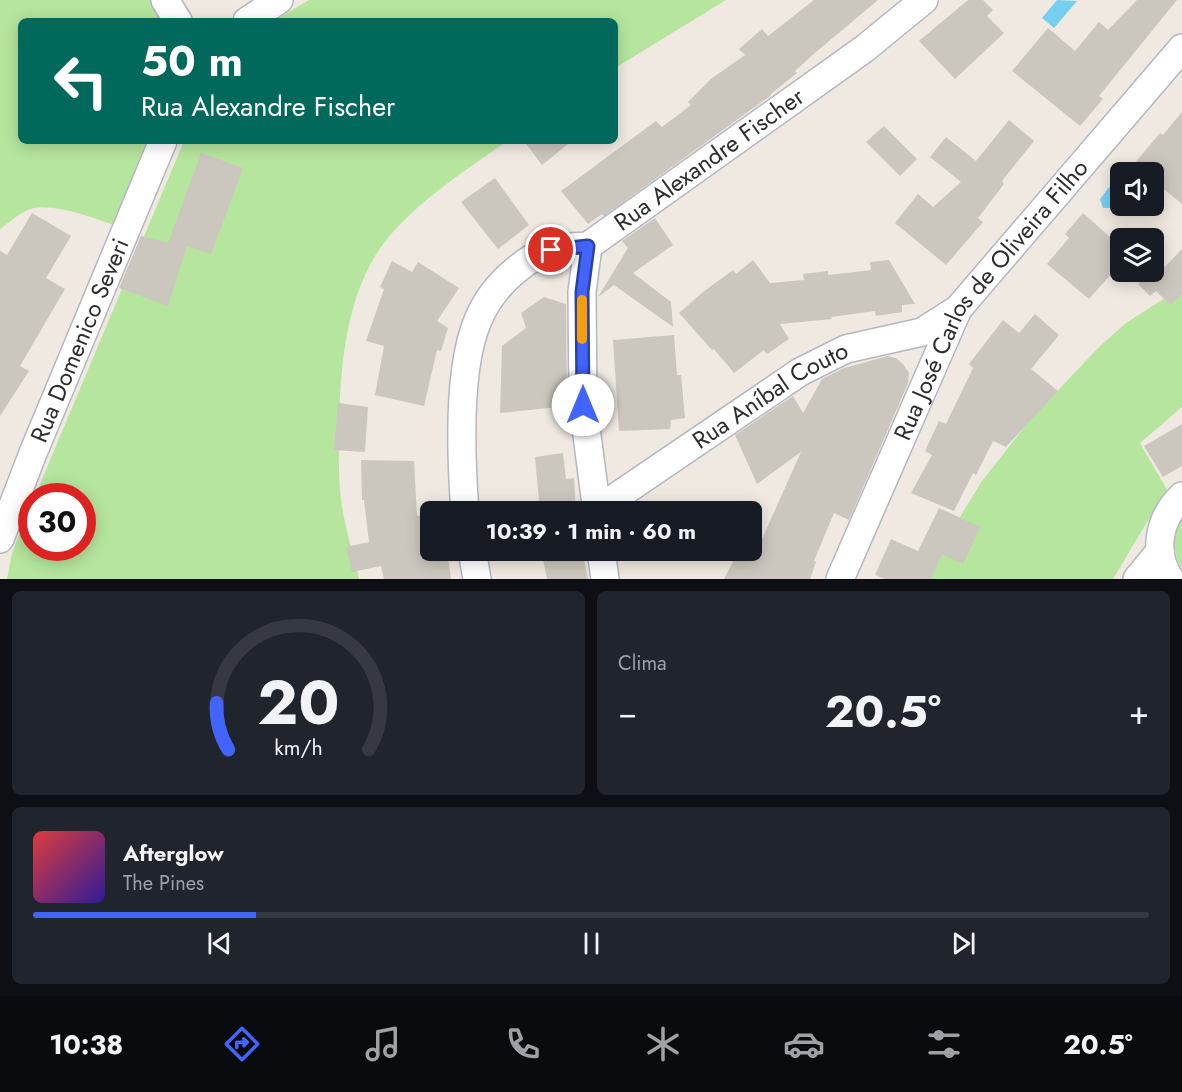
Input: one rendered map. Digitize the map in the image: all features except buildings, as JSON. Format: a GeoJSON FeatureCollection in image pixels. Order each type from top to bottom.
{"type":"FeatureCollection","features":[{"type":"Feature","properties":{"kind":"street"},"geometry":{"type":"LineString","coordinates":[[165,0],[176,18]]}},
{"type":"Feature","properties":{"kind":"street"},"geometry":{"type":"LineString","coordinates":[[252,18],[279,0]]}},
{"type":"Feature","properties":{"kind":"street","name":"Rua Alexandre Fischer"},"geometry":{"type":"LineString","coordinates":[[464,501],[462,447],[465,385],[472,336],[478,320],[499,286],[527,261],[551,250],[588,246],[864,49],[924,0]]}},
{"type":"Feature","properties":{"kind":"street","name":"Rua José Carlos de Oliveira Filho"},"geometry":{"type":"LineString","coordinates":[[840,579],[958,309],[1182,48]]}},
{"type":"Feature","properties":{"kind":"street","name":"Rua Domenico Severi"},"geometry":{"type":"LineString","coordinates":[[1,536],[162,144]]}},
{"type":"Feature","properties":{"kind":"street"},"geometry":{"type":"LineString","coordinates":[[588,246],[582,292],[583,405],[596,501]]}},
{"type":"Feature","properties":{"kind":"street","name":"Rua Aníbal Couto"},"geometry":{"type":"LineString","coordinates":[[612,501],[800,372],[846,350],[922,332],[958,309]]}},
{"type":"Feature","properties":{"kind":"street"},"geometry":{"type":"LineString","coordinates":[[1170,579],[1162,563],[1159,540],[1170,509],[1182,496]]}},
{"type":"Feature","properties":{"kind":"street"},"geometry":{"type":"LineString","coordinates":[[1137,579],[1160,551]]}},
{"type":"Feature","properties":{"kind":"street"},"geometry":{"type":"LineString","coordinates":[[474,561],[477,579]]}},
{"type":"Feature","properties":{"kind":"street"},"geometry":{"type":"LineString","coordinates":[[603,561],[605,579]]}},
{"type":"Feature","properties":{"kind":"green space"},"geometry":{"type":"Polygon","coordinates":[[[0,0],[158,0],[168,18],[18,18],[18,144],[150,144],[114,225],[61,209],[39,207],[23,212],[0,229],[0,0]]]}},
{"type":"Feature","properties":{"kind":"green space"},"geometry":{"type":"Polygon","coordinates":[[[309,0],[726,0],[618,66],[618,18],[279,18],[309,0]]]}},
{"type":"Feature","properties":{"kind":"green space"},"geometry":{"type":"Polygon","coordinates":[[[183,144],[503,144],[433,195],[405,219],[377,252],[356,300],[344,352],[341,379],[339,464],[342,509],[359,579],[7,579],[12,553],[18,538],[18,561],[96,561],[96,483],[40,483],[183,144]]]}},
{"type":"Feature","properties":{"kind":"green space"},"geometry":{"type":"Polygon","coordinates":[[[1182,287],[1182,407],[1140,443],[1169,493],[1147,522],[1113,579],[922,579],[982,481],[1030,420],[1100,346],[1126,323],[1182,287]]]}},
{"type":"Feature","properties":{"kind":"green space"},"geometry":{"type":"Polygon","coordinates":[[[1182,515],[1182,570],[1174,543],[1178,522],[1182,515]]]}},
{"type":"Feature","properties":{"kind":"water"},"geometry":{"type":"Polygon","coordinates":[[[1057,0],[1077,1],[1054,28],[1042,18],[1057,0]]]}},
{"type":"Feature","properties":{"kind":"water"},"geometry":{"type":"Polygon","coordinates":[[[1110,186],[1110,208],[1103,208],[1100,199],[1110,186]]]}},
{"type":"Feature","properties":{"kind":"slow traffic"},"geometry":{"type":"LineString","coordinates":[[582,300],[582,339]]}},
{"type":"Feature","properties":{"kind":"route"},"geometry":{"type":"LineString","coordinates":[[551,250],[588,246],[582,292],[583,405]]}}]}
